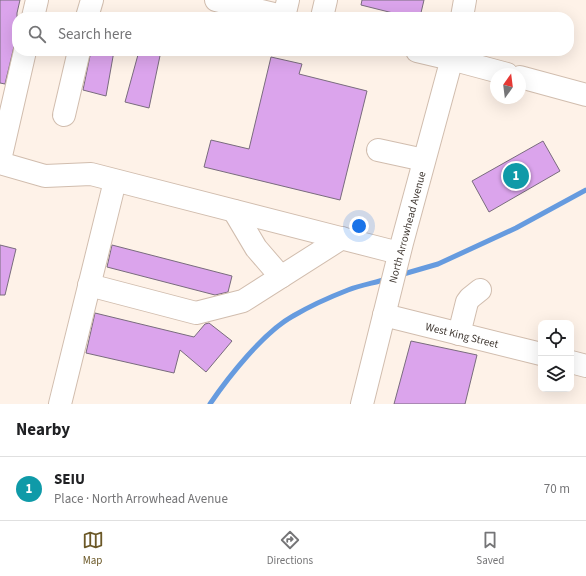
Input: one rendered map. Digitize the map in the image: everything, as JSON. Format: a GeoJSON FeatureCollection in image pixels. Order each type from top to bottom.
{"type":"FeatureCollection","features":[{"type":"Feature","properties":{"kind":"main road"},"geometry":{"type":"LineString","coordinates":[[34,12],[37,0]]}},
{"type":"Feature","properties":{"kind":"main road"},"geometry":{"type":"LineString","coordinates":[[88,12],[92,0]]}},
{"type":"Feature","properties":{"kind":"main road"},"geometry":{"type":"LineString","coordinates":[[216,0],[265,12]]}},
{"type":"Feature","properties":{"kind":"main road"},"geometry":{"type":"LineString","coordinates":[[286,12],[288,0]]}},
{"type":"Feature","properties":{"kind":"main road"},"geometry":{"type":"LineString","coordinates":[[323,12],[326,0]]}},
{"type":"Feature","properties":{"kind":"main road"},"geometry":{"type":"LineString","coordinates":[[463,12],[465,0]]}},
{"type":"Feature","properties":{"kind":"main road"},"geometry":{"type":"LineString","coordinates":[[24,56],[0,162],[45,176],[91,174],[342,238],[401,248]]}},
{"type":"Feature","properties":{"kind":"main road"},"geometry":{"type":"LineString","coordinates":[[64,115],[78,56]]}},
{"type":"Feature","properties":{"kind":"main road","name":"North Arrowhead Avenue"},"geometry":{"type":"LineString","coordinates":[[362,404],[386,306],[452,56]]}},
{"type":"Feature","properties":{"kind":"main road"},"geometry":{"type":"LineString","coordinates":[[455,56],[490,68]]}},
{"type":"Feature","properties":{"kind":"main road"},"geometry":{"type":"LineString","coordinates":[[526,79],[586,94]]}},
{"type":"Feature","properties":{"kind":"main road"},"geometry":{"type":"LineString","coordinates":[[378,150],[424,160]]}},
{"type":"Feature","properties":{"kind":"main road"},"geometry":{"type":"LineString","coordinates":[[60,404],[115,181]]}},
{"type":"Feature","properties":{"kind":"main road"},"geometry":{"type":"LineString","coordinates":[[234,210],[256,248],[281,276]]}},
{"type":"Feature","properties":{"kind":"main road"},"geometry":{"type":"LineString","coordinates":[[89,285],[196,313],[244,301],[342,238]]}},
{"type":"Feature","properties":{"kind":"main road"},"geometry":{"type":"LineString","coordinates":[[459,334],[467,302],[480,290]]}},
{"type":"Feature","properties":{"kind":"main road","name":"West King Street"},"geometry":{"type":"LineString","coordinates":[[386,306],[459,334],[538,353]]}},
{"type":"Feature","properties":{"kind":"main road"},"geometry":{"type":"LineString","coordinates":[[574,363],[586,366]]}},
{"type":"Feature","properties":{"kind":"building"},"geometry":{"type":"Polygon","coordinates":[[[0,0],[20,0],[17,12],[12,12],[12,55],[5,84],[0,83],[0,0]]]}},
{"type":"Feature","properties":{"kind":"building"},"geometry":{"type":"Polygon","coordinates":[[[362,0],[424,0],[421,12],[389,12],[361,5],[362,0]]]}},
{"type":"Feature","properties":{"kind":"building"},"geometry":{"type":"Polygon","coordinates":[[[90,56],[113,56],[106,96],[83,90],[90,56]]]}},
{"type":"Feature","properties":{"kind":"building"},"geometry":{"type":"Polygon","coordinates":[[[138,56],[160,56],[149,108],[125,102],[138,56]]]}},
{"type":"Feature","properties":{"kind":"building"},"geometry":{"type":"Polygon","coordinates":[[[271,57],[302,64],[299,74],[367,91],[340,200],[204,167],[211,140],[249,149],[271,57]]]}},
{"type":"Feature","properties":{"kind":"building"},"geometry":{"type":"Polygon","coordinates":[[[543,141],[560,171],[489,212],[472,181],[543,141]]]}},
{"type":"Feature","properties":{"kind":"building"},"geometry":{"type":"Polygon","coordinates":[[[0,245],[16,249],[5,295],[0,295],[0,245]]]}},
{"type":"Feature","properties":{"kind":"building"},"geometry":{"type":"Polygon","coordinates":[[[112,245],[232,276],[228,292],[215,295],[107,267],[112,245]]]}},
{"type":"Feature","properties":{"kind":"building"},"geometry":{"type":"Polygon","coordinates":[[[95,313],[194,337],[205,324],[209,323],[232,341],[206,372],[180,350],[174,373],[86,353],[95,313]]]}},
{"type":"Feature","properties":{"kind":"building"},"geometry":{"type":"Polygon","coordinates":[[[411,341],[477,355],[465,404],[394,404],[411,341]]]}},
{"type":"Feature","properties":{"kind":"waterway"},"geometry":{"type":"LineString","coordinates":[[400,275],[438,264],[516,228],[586,190]]}},
{"type":"Feature","properties":{"kind":"waterway"},"geometry":{"type":"LineString","coordinates":[[210,404],[259,343],[282,323],[306,309],[353,288],[387,279]]}},
{"type":"Feature","properties":{"kind":"place","name":"SEIU"},"geometry":{"type":"Point","coordinates":[516,176]}}]}
